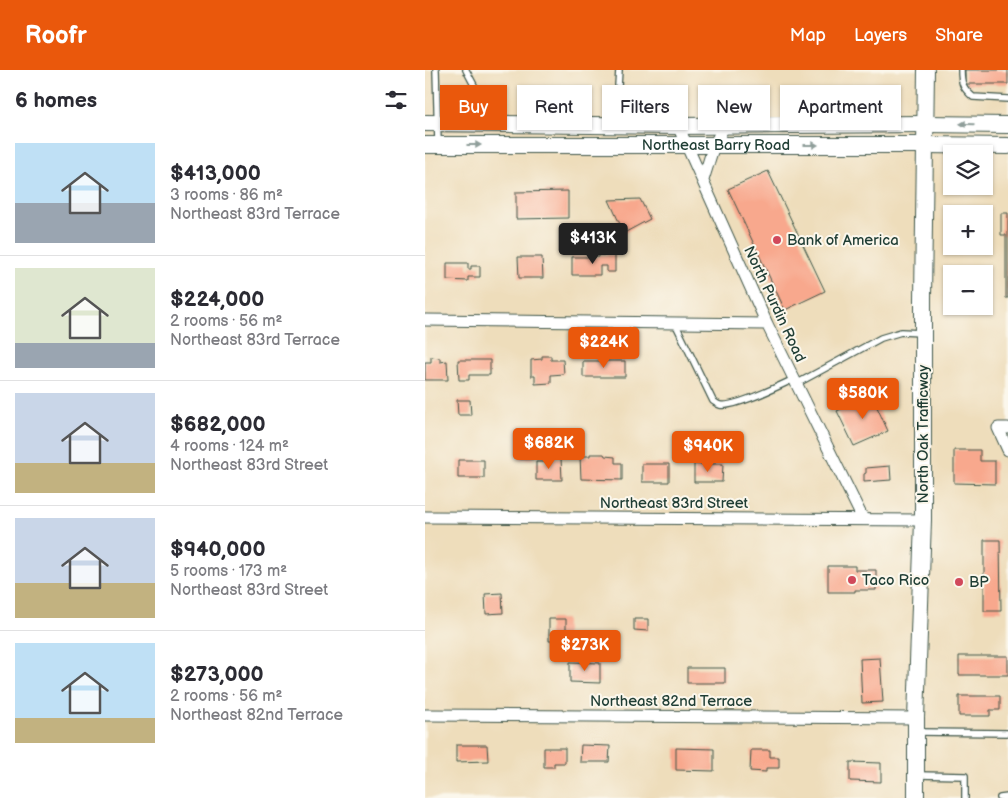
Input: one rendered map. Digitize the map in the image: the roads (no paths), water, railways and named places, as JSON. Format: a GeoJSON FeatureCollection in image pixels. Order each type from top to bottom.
{"type":"FeatureCollection","features":[{"type":"Feature","properties":{"kind":"main road","name":"North Oak Trafficway"},"geometry":{"type":"LineString","coordinates":[[916,798],[916,725],[923,520],[926,70]]}},
{"type":"Feature","properties":{"kind":"main road","name":"Northeast Barry Road"},"geometry":{"type":"LineString","coordinates":[[431,123],[602,125]]}},
{"type":"Feature","properties":{"kind":"main road","name":"Northeast Barry Road"},"geometry":{"type":"LineString","coordinates":[[770,125],[1008,124]]}},
{"type":"Feature","properties":{"kind":"main road","name":"Northeast Barry Road"},"geometry":{"type":"LineString","coordinates":[[432,145],[1008,146]]}},
{"type":"Feature","properties":{"kind":"street","name":"North Purdin Road"},"geometry":{"type":"LineString","coordinates":[[680,130],[767,324],[863,520]]}},
{"type":"Feature","properties":{"kind":"street"},"geometry":{"type":"LineString","coordinates":[[703,180],[714,145],[722,130]]}},
{"type":"Feature","properties":{"kind":"street"},"geometry":{"type":"LineString","coordinates":[[425,320],[767,324]]}},
{"type":"Feature","properties":{"kind":"street"},"geometry":{"type":"LineString","coordinates":[[1003,428],[1008,450]]}},
{"type":"Feature","properties":{"kind":"street","name":"Northeast 83rd Street"},"geometry":{"type":"LineString","coordinates":[[425,517],[923,520]]}},
{"type":"Feature","properties":{"kind":"street","name":"Northeast 82nd Terrace"},"geometry":{"type":"LineString","coordinates":[[425,715],[916,725]]}},
{"type":"Feature","properties":{"kind":"lane"},"geometry":{"type":"LineString","coordinates":[[432,145],[431,123],[436,70]]}},
{"type":"Feature","properties":{"kind":"lane"},"geometry":{"type":"LineString","coordinates":[[466,70],[474,85]]}},
{"type":"Feature","properties":{"kind":"lane"},"geometry":{"type":"LineString","coordinates":[[961,70],[961,82],[965,90],[973,97],[1008,99]]}},
{"type":"Feature","properties":{"kind":"lane"},"geometry":{"type":"LineString","coordinates":[[618,85],[620,72]]}},
{"type":"Feature","properties":{"kind":"lane"},"geometry":{"type":"LineString","coordinates":[[675,323],[713,401],[720,404],[730,404],[795,381],[881,338],[901,332],[923,332]]}},
{"type":"Feature","properties":{"kind":"lane"},"geometry":{"type":"LineString","coordinates":[[916,725],[1008,733]]}},
{"type":"Feature","properties":{"kind":"lane"},"geometry":{"type":"LineString","coordinates":[[916,775],[965,776],[965,798]]}},
{"type":"Feature","properties":{"kind":"lane"},"geometry":{"type":"LineString","coordinates":[[1001,798],[1008,797]]}},
{"type":"Feature","properties":{"kind":"place","name":"Bank of America"},"geometry":{"type":"Point","coordinates":[777,240]}},
{"type":"Feature","properties":{"kind":"place","name":"Taco Rico"},"geometry":{"type":"Point","coordinates":[852,580]}},
{"type":"Feature","properties":{"kind":"place","name":"BP"},"geometry":{"type":"Point","coordinates":[959,582]}}]}
